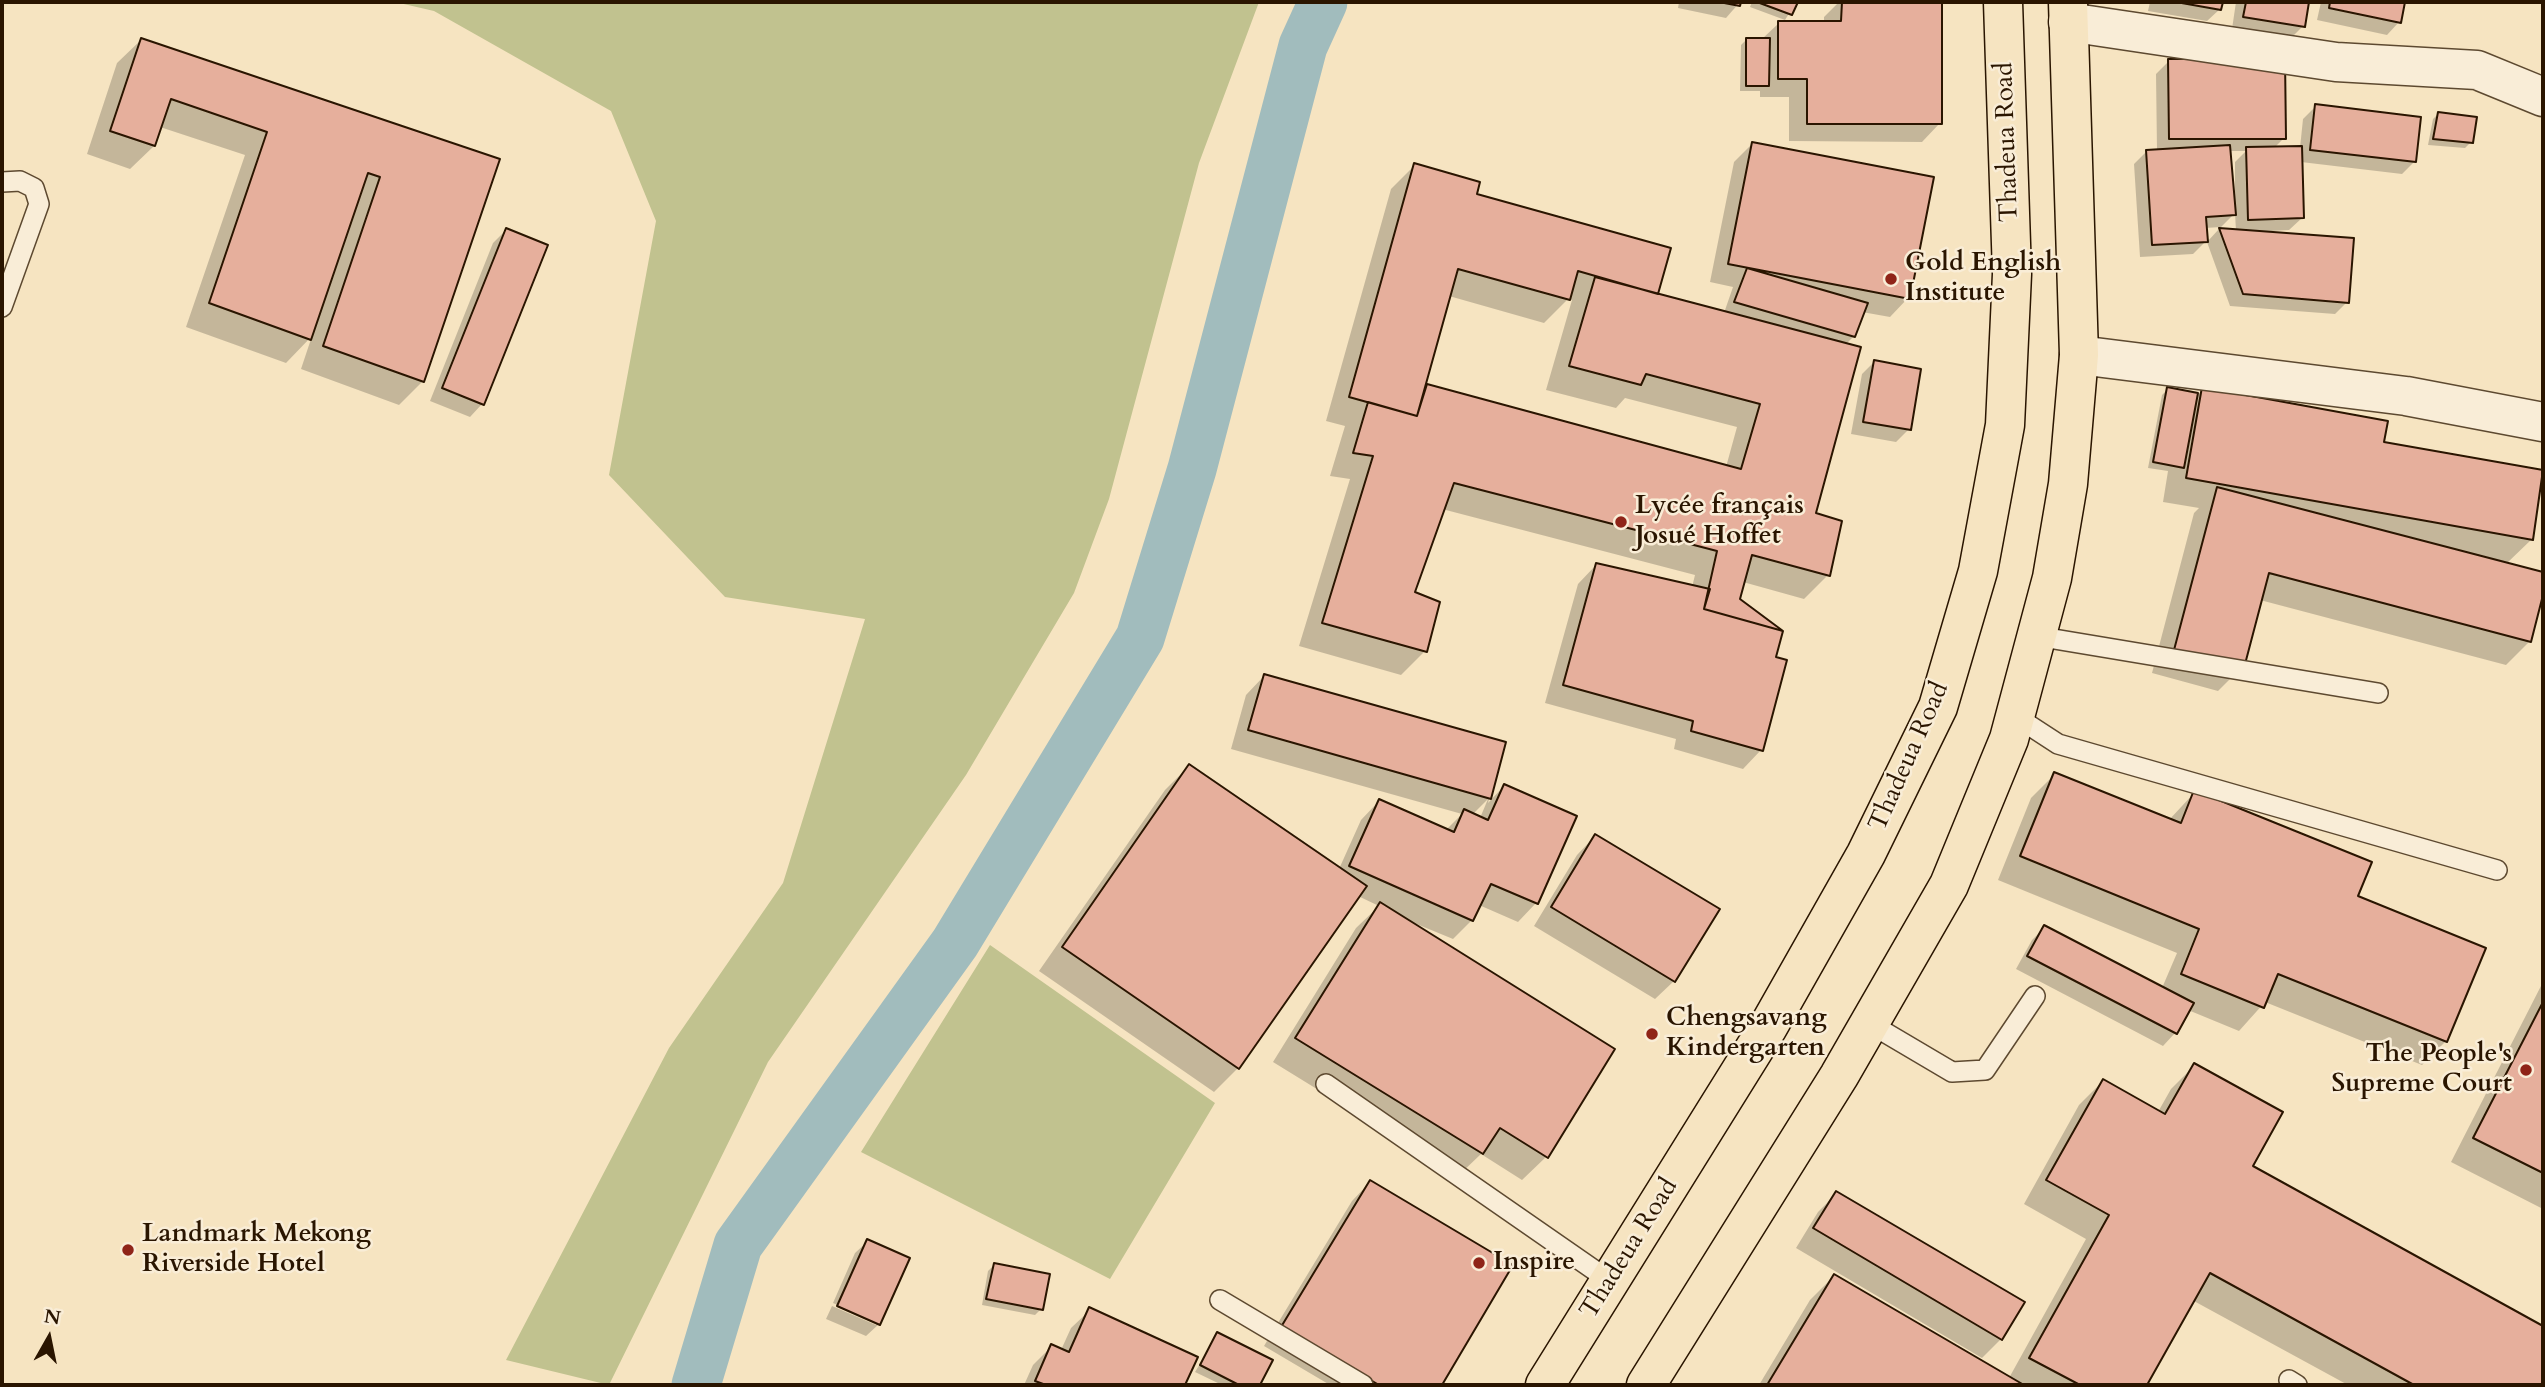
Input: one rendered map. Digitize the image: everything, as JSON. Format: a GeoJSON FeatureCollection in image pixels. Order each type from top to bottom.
{"type":"FeatureCollection","features":[{"type":"Feature","properties":{"kind":"main road","name":"Thadeua Road"},"geometry":{"type":"LineString","coordinates":[[1545,1385],[1775,1016],[1866,854],[1938,707],[1978,571],[2004,425],[2012,274],[2003,2]]}},
{"type":"Feature","properties":{"kind":"main road"},"geometry":{"type":"LineString","coordinates":[[1646,1385],[1869,1023],[1949,885],[2009,739],[2052,578],[2068,484],[2079,355],[2068,12]]}},
{"type":"Feature","properties":{"kind":"street"},"geometry":{"type":"LineString","coordinates":[[2068,12],[2336,62],[2477,70],[2543,97]]}},
{"type":"Feature","properties":{"kind":"street"},"geometry":{"type":"LineString","coordinates":[[2079,355],[2406,396],[2543,422]]}},
{"type":"Feature","properties":{"kind":"lane"},"geometry":{"type":"LineString","coordinates":[[2,182],[20,181],[34,188],[39,204],[2,307]]}},
{"type":"Feature","properties":{"kind":"lane"},"geometry":{"type":"LineString","coordinates":[[2036,636],[2378,693]]}},
{"type":"Feature","properties":{"kind":"lane"},"geometry":{"type":"LineString","coordinates":[[2015,716],[2058,744],[2497,870]]}},
{"type":"Feature","properties":{"kind":"lane"},"geometry":{"type":"LineString","coordinates":[[1869,1023],[1952,1072],[1985,1070],[2035,996]]}},
{"type":"Feature","properties":{"kind":"lane"},"geometry":{"type":"LineString","coordinates":[[1325,1084],[1610,1281]]}},
{"type":"Feature","properties":{"kind":"lane"},"geometry":{"type":"LineString","coordinates":[[1220,1300],[1363,1385]]}},
{"type":"Feature","properties":{"kind":"green space"},"geometry":{"type":"Polygon","coordinates":[[[395,2],[1259,2],[1199,163],[1109,499],[1074,593],[966,775],[768,1062],[609,1385],[506,1360],[669,1048],[783,883],[865,619],[725,597],[609,475],[656,221],[611,111],[434,11],[395,2]]]}},
{"type":"Feature","properties":{"kind":"green space"},"geometry":{"type":"Polygon","coordinates":[[[990,945],[1215,1103],[1110,1279],[861,1152],[990,945]]]}},
{"type":"Feature","properties":{"kind":"building"},"geometry":{"type":"Polygon","coordinates":[[[1719,2],[1741,2],[1740,6],[1719,2]]]}},
{"type":"Feature","properties":{"kind":"building"},"geometry":{"type":"Polygon","coordinates":[[[1757,2],[1798,2],[1792,15],[1757,2]]]}},
{"type":"Feature","properties":{"kind":"building"},"geometry":{"type":"Polygon","coordinates":[[[1842,2],[1942,2],[1942,124],[1807,124],[1807,79],[1778,79],[1778,21],[1841,21],[1842,2]]]}},
{"type":"Feature","properties":{"kind":"building"},"geometry":{"type":"Polygon","coordinates":[[[2176,2],[2223,2],[2221,10],[2176,2]]]}},
{"type":"Feature","properties":{"kind":"building"},"geometry":{"type":"Polygon","coordinates":[[[2246,2],[2309,2],[2305,27],[2243,17],[2246,2]]]}},
{"type":"Feature","properties":{"kind":"building"},"geometry":{"type":"Polygon","coordinates":[[[2330,2],[2405,2],[2401,23],[2329,8],[2330,2]]]}},
{"type":"Feature","properties":{"kind":"building"},"geometry":{"type":"Polygon","coordinates":[[[141,38],[500,159],[424,382],[323,346],[380,177],[368,173],[311,340],[209,303],[267,132],[171,99],[155,146],[110,131],[141,38]]]}},
{"type":"Feature","properties":{"kind":"building"},"geometry":{"type":"Polygon","coordinates":[[[1746,38],[1770,38],[1769,86],[1746,86],[1746,38]]]}},
{"type":"Feature","properties":{"kind":"building"},"geometry":{"type":"Polygon","coordinates":[[[2285,58],[2286,139],[2169,139],[2168,59],[2285,58]]]}},
{"type":"Feature","properties":{"kind":"building"},"geometry":{"type":"Polygon","coordinates":[[[2315,104],[2421,117],[2416,162],[2310,150],[2315,104]]]}},
{"type":"Feature","properties":{"kind":"building"},"geometry":{"type":"Polygon","coordinates":[[[2438,112],[2477,117],[2473,143],[2433,139],[2438,112]]]}},
{"type":"Feature","properties":{"kind":"building"},"geometry":{"type":"Polygon","coordinates":[[[1752,142],[1934,177],[1910,299],[1728,264],[1752,142]]]}},
{"type":"Feature","properties":{"kind":"building"},"geometry":{"type":"Polygon","coordinates":[[[2230,145],[2236,215],[2206,217],[2208,242],[2152,245],[2146,150],[2230,145]]]}},
{"type":"Feature","properties":{"kind":"building"},"geometry":{"type":"Polygon","coordinates":[[[2302,146],[2304,218],[2248,220],[2246,147],[2302,146]]]}},
{"type":"Feature","properties":{"kind":"building"},"geometry":{"type":"Polygon","coordinates":[[[1414,163],[1480,182],[1477,194],[1671,248],[1658,294],[1578,271],[1570,300],[1458,269],[1417,416],[1349,397],[1414,163]]]}},
{"type":"Feature","properties":{"kind":"building"},"geometry":{"type":"Polygon","coordinates":[[[506,228],[548,245],[484,405],[442,388],[506,228]]]}},
{"type":"Feature","properties":{"kind":"building"},"geometry":{"type":"Polygon","coordinates":[[[2219,228],[2354,238],[2349,303],[2243,294],[2219,228]]]}},
{"type":"Feature","properties":{"kind":"building"},"geometry":{"type":"Polygon","coordinates":[[[1747,268],[1868,303],[1855,337],[1734,302],[1747,268]]]}},
{"type":"Feature","properties":{"kind":"building"},"geometry":{"type":"Polygon","coordinates":[[[1595,277],[1861,347],[1816,513],[1842,521],[1830,576],[1752,555],[1740,599],[1783,631],[1704,609],[1717,551],[1454,483],[1415,592],[1440,602],[1427,652],[1322,623],[1373,456],[1353,453],[1368,402],[1417,416],[1427,384],[1741,469],[1760,404],[1646,374],[1641,385],[1569,366],[1595,277]]]}},
{"type":"Feature","properties":{"kind":"building"},"geometry":{"type":"Polygon","coordinates":[[[1874,360],[1921,369],[1911,430],[1863,422],[1874,360]]]}},
{"type":"Feature","properties":{"kind":"building"},"geometry":{"type":"Polygon","coordinates":[[[2167,387],[2198,393],[2184,468],[2153,462],[2167,387]]]}},
{"type":"Feature","properties":{"kind":"building"},"geometry":{"type":"Polygon","coordinates":[[[2202,387],[2388,421],[2384,442],[2543,470],[2533,540],[2186,478],[2202,387]]]}},
{"type":"Feature","properties":{"kind":"building"},"geometry":{"type":"Polygon","coordinates":[[[2217,487],[2543,572],[2543,595],[2531,642],[2269,573],[2244,668],[2174,650],[2217,487]]]}},
{"type":"Feature","properties":{"kind":"building"},"geometry":{"type":"Polygon","coordinates":[[[1596,563],[1710,589],[1704,609],[1783,631],[1776,657],[1787,660],[1763,751],[1691,731],[1693,721],[1563,685],[1596,563]]]}},
{"type":"Feature","properties":{"kind":"building"},"geometry":{"type":"Polygon","coordinates":[[[1264,674],[1506,742],[1491,799],[1248,730],[1264,674]]]}},
{"type":"Feature","properties":{"kind":"building"},"geometry":{"type":"Polygon","coordinates":[[[1189,764],[1367,886],[1239,1069],[1062,947],[1189,764]]]}},
{"type":"Feature","properties":{"kind":"building"},"geometry":{"type":"Polygon","coordinates":[[[2054,772],[2181,823],[2194,790],[2372,862],[2358,896],[2486,948],[2447,1042],[2278,974],[2264,1008],[2181,974],[2199,929],[2020,856],[2054,772]]]}},
{"type":"Feature","properties":{"kind":"building"},"geometry":{"type":"Polygon","coordinates":[[[1504,784],[1577,816],[1538,904],[1491,884],[1473,921],[1349,866],[1379,799],[1454,832],[1464,809],[1488,820],[1504,784]]]}},
{"type":"Feature","properties":{"kind":"building"},"geometry":{"type":"Polygon","coordinates":[[[1595,834],[1720,909],[1675,982],[1551,907],[1595,834]]]}},
{"type":"Feature","properties":{"kind":"building"},"geometry":{"type":"Polygon","coordinates":[[[1380,902],[1615,1049],[1548,1158],[1500,1128],[1483,1154],[1295,1038],[1380,902]]]}},
{"type":"Feature","properties":{"kind":"building"},"geometry":{"type":"Polygon","coordinates":[[[2044,925],[2194,1003],[2177,1034],[2027,956],[2044,925]]]}},
{"type":"Feature","properties":{"kind":"building","name":"The People's Supreme Court"},"geometry":{"type":"Polygon","coordinates":[[[2543,1002],[2543,1173],[2473,1138],[2543,1002]]]}},
{"type":"Feature","properties":{"kind":"building"},"geometry":{"type":"Polygon","coordinates":[[[2194,1063],[2283,1112],[2253,1166],[2543,1326],[2543,1385],[2414,1385],[2210,1273],[2147,1385],[2080,1385],[2029,1358],[2109,1215],[2046,1180],[2103,1079],[2165,1114],[2194,1063]]]}},
{"type":"Feature","properties":{"kind":"building"},"geometry":{"type":"Polygon","coordinates":[[[1370,1180],[1513,1265],[1442,1385],[1379,1385],[1281,1327],[1370,1180]]]}},
{"type":"Feature","properties":{"kind":"building"},"geometry":{"type":"Polygon","coordinates":[[[1836,1191],[2025,1302],[2002,1340],[1813,1228],[1836,1191]]]}},
{"type":"Feature","properties":{"kind":"building"},"geometry":{"type":"Polygon","coordinates":[[[867,1239],[910,1258],[880,1325],[837,1306],[867,1239]]]}},
{"type":"Feature","properties":{"kind":"building"},"geometry":{"type":"Polygon","coordinates":[[[994,1263],[1050,1274],[1043,1310],[986,1299],[994,1263]]]}},
{"type":"Feature","properties":{"kind":"building"},"geometry":{"type":"Polygon","coordinates":[[[1834,1274],[2024,1385],[1767,1385],[1834,1274]]]}},
{"type":"Feature","properties":{"kind":"building"},"geometry":{"type":"Polygon","coordinates":[[[1089,1307],[1198,1357],[1185,1385],[1046,1385],[1035,1381],[1051,1344],[1069,1352],[1089,1307]]]}},
{"type":"Feature","properties":{"kind":"building"},"geometry":{"type":"Polygon","coordinates":[[[1217,1332],[1273,1360],[1260,1385],[1239,1385],[1200,1365],[1217,1332]]]}},
{"type":"Feature","properties":{"kind":"waterway"},"geometry":{"type":"LineString","coordinates":[[696,1385],[738,1245],[955,943],[1140,638],[1192,469],[1303,46],[1323,2]]}},
{"type":"Feature","properties":{"kind":"place","name":"Gold English Institute"},"geometry":{"type":"Point","coordinates":[1891,279]}},
{"type":"Feature","properties":{"kind":"place","name":"Lycée français Josué Hoffet"},"geometry":{"type":"Point","coordinates":[1621,522]}},
{"type":"Feature","properties":{"kind":"place","name":"Chengsavang Kindergarten"},"geometry":{"type":"Point","coordinates":[1652,1034]}},
{"type":"Feature","properties":{"kind":"place","name":"The People's Supreme Court"},"geometry":{"type":"Point","coordinates":[2526,1070]}},
{"type":"Feature","properties":{"kind":"place","name":"Landmark Mekong Riverside Hotel"},"geometry":{"type":"Point","coordinates":[128,1250]}},
{"type":"Feature","properties":{"kind":"place","name":"Inspire"},"geometry":{"type":"Point","coordinates":[1479,1263]}}]}
